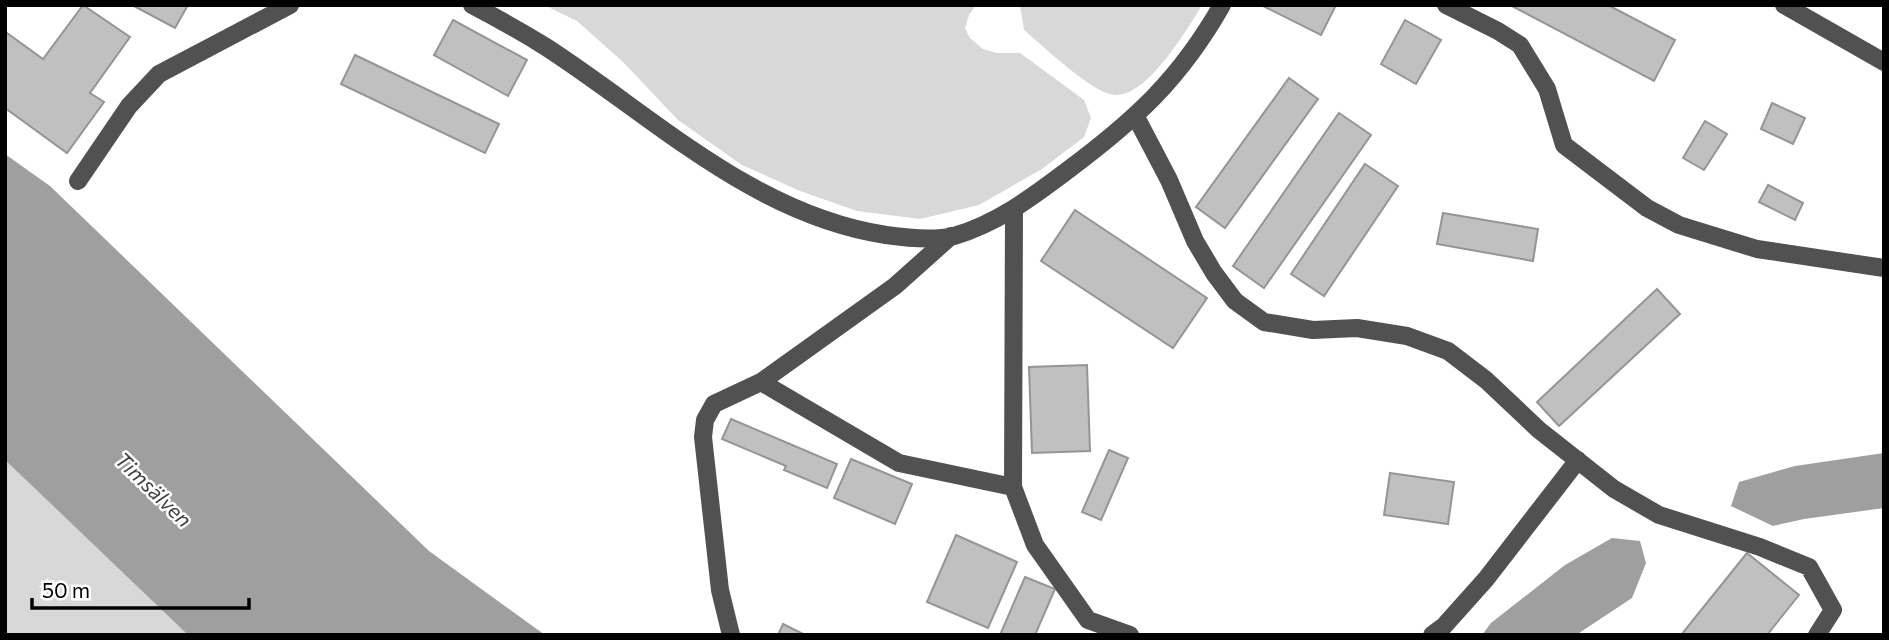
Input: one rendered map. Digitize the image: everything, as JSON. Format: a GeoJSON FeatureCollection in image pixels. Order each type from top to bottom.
{"type":"FeatureCollection","features":[{"type":"Feature","properties":{"kind":"lane"},"geometry":{"type":"LineString","coordinates":[[78,181],[129,106],[159,74],[290,5]]}},
{"type":"Feature","properties":{"kind":"lane"},"geometry":{"type":"LineString","coordinates":[[472,5],[545,47],[708,161],[754,188],[809,213],[867,232],[912,239],[951,236],[993,222],[1090,154],[1136,117],[1174,77],[1199,44],[1222,5]]}},
{"type":"Feature","properties":{"kind":"lane"},"geometry":{"type":"LineString","coordinates":[[1446,5],[1499,31],[1520,45],[1547,89],[1564,145],[1647,208],[1679,225],[1757,248],[1884,268]]}},
{"type":"Feature","properties":{"kind":"lane"},"geometry":{"type":"LineString","coordinates":[[1784,5],[1884,62]]}},
{"type":"Feature","properties":{"kind":"lane"},"geometry":{"type":"LineString","coordinates":[[1136,117],[1169,180],[1195,241],[1236,301],[1264,321],[1313,330],[1357,328],[1407,336],[1448,351],[1486,380],[1539,430],[1614,489],[1659,515],[1760,547],[1809,567],[1833,610],[1817,635]]}},
{"type":"Feature","properties":{"kind":"lane"},"geometry":{"type":"LineString","coordinates":[[1014,209],[1013,487],[1035,545],[1088,620],[1130,635]]}},
{"type":"Feature","properties":{"kind":"lane"},"geometry":{"type":"LineString","coordinates":[[731,635],[720,590],[703,437],[705,420],[714,404],[761,382],[895,286],[951,236]]}},
{"type":"Feature","properties":{"kind":"lane"},"geometry":{"type":"LineString","coordinates":[[761,382],[899,463],[1013,487]]}},
{"type":"Feature","properties":{"kind":"lane"},"geometry":{"type":"LineString","coordinates":[[1432,635],[1444,626],[1486,579],[1578,460]]}},
{"type":"Feature","properties":{"kind":"shaded area"},"geometry":{"type":"Polygon","coordinates":[[[544,5],[976,5],[965,28],[970,38],[983,49],[997,53],[1020,53],[1084,100],[1091,118],[1084,137],[1042,169],[979,205],[920,219],[857,211],[800,191],[742,165],[678,120],[623,62],[577,21],[544,5]]]}},
{"type":"Feature","properties":{"kind":"shaded area"},"geometry":{"type":"Polygon","coordinates":[[[1020,5],[1202,5],[1153,74],[1127,93],[1115,95],[1094,87],[1081,78],[1024,30],[1020,5]]]}},
{"type":"Feature","properties":{"kind":"shaded area"},"geometry":{"type":"Polygon","coordinates":[[[5,460],[188,635],[5,635],[5,460]]]}},
{"type":"Feature","properties":{"kind":"water","name":"Timsälven"},"geometry":{"type":"Polygon","coordinates":[[[5,154],[50,186],[429,551],[545,635],[188,635],[5,460],[5,154]]]}},
{"type":"Feature","properties":{"kind":"water"},"geometry":{"type":"Polygon","coordinates":[[[1884,453],[1884,508],[1773,526],[1731,506],[1739,482],[1795,466],[1884,453]]]}},
{"type":"Feature","properties":{"kind":"water"},"geometry":{"type":"Polygon","coordinates":[[[1612,538],[1640,541],[1646,563],[1632,598],[1576,635],[1482,635],[1491,623],[1565,565],[1612,538]]]}},
{"type":"Feature","properties":{"kind":"building"},"geometry":{"type":"Polygon","coordinates":[[[83,5],[130,37],[90,93],[104,102],[67,153],[5,108],[5,35],[7,33],[43,59],[83,5]]]}},
{"type":"Feature","properties":{"kind":"building"},"geometry":{"type":"Polygon","coordinates":[[[132,5],[188,5],[175,28],[132,5]]]}},
{"type":"Feature","properties":{"kind":"building"},"geometry":{"type":"Polygon","coordinates":[[[1261,5],[1336,5],[1321,35],[1261,5]]]}},
{"type":"Feature","properties":{"kind":"building"},"geometry":{"type":"Polygon","coordinates":[[[1510,5],[1608,5],[1675,40],[1654,81],[1510,5]]]}},
{"type":"Feature","properties":{"kind":"building"},"geometry":{"type":"Polygon","coordinates":[[[453,20],[527,60],[508,96],[434,55],[453,20]]]}},
{"type":"Feature","properties":{"kind":"building"},"geometry":{"type":"Polygon","coordinates":[[[1405,20],[1441,40],[1416,84],[1381,64],[1405,20]]]}},
{"type":"Feature","properties":{"kind":"building"},"geometry":{"type":"Polygon","coordinates":[[[355,55],[499,124],[485,153],[341,84],[355,55]]]}},
{"type":"Feature","properties":{"kind":"building"},"geometry":{"type":"Polygon","coordinates":[[[1289,78],[1318,99],[1225,228],[1196,207],[1289,78]]]}},
{"type":"Feature","properties":{"kind":"building"},"geometry":{"type":"Polygon","coordinates":[[[1772,103],[1805,118],[1793,144],[1761,129],[1772,103]]]}},
{"type":"Feature","properties":{"kind":"building"},"geometry":{"type":"Polygon","coordinates":[[[1339,113],[1371,135],[1264,288],[1233,266],[1339,113]]]}},
{"type":"Feature","properties":{"kind":"building"},"geometry":{"type":"Polygon","coordinates":[[[1705,121],[1727,134],[1704,170],[1683,158],[1705,121]]]}},
{"type":"Feature","properties":{"kind":"building"},"geometry":{"type":"Polygon","coordinates":[[[1365,164],[1398,186],[1324,296],[1291,274],[1365,164]]]}},
{"type":"Feature","properties":{"kind":"building"},"geometry":{"type":"Polygon","coordinates":[[[1768,185],[1803,203],[1795,220],[1759,202],[1768,185]]]}},
{"type":"Feature","properties":{"kind":"building"},"geometry":{"type":"Polygon","coordinates":[[[1075,210],[1207,298],[1173,348],[1041,261],[1075,210]]]}},
{"type":"Feature","properties":{"kind":"building"},"geometry":{"type":"Polygon","coordinates":[[[1443,213],[1538,229],[1533,261],[1437,244],[1443,213]]]}},
{"type":"Feature","properties":{"kind":"building"},"geometry":{"type":"Polygon","coordinates":[[[1657,289],[1680,314],[1559,426],[1537,402],[1657,289]]]}},
{"type":"Feature","properties":{"kind":"building"},"geometry":{"type":"Polygon","coordinates":[[[1087,365],[1090,451],[1032,453],[1029,367],[1087,365]]]}},
{"type":"Feature","properties":{"kind":"building"},"geometry":{"type":"Polygon","coordinates":[[[731,419],[837,464],[827,488],[784,470],[786,466],[722,439],[731,419]]]}},
{"type":"Feature","properties":{"kind":"building"},"geometry":{"type":"Polygon","coordinates":[[[1109,450],[1128,458],[1101,520],[1082,512],[1109,450]]]}},
{"type":"Feature","properties":{"kind":"building"},"geometry":{"type":"Polygon","coordinates":[[[851,459],[912,484],[895,524],[834,498],[851,459]]]}},
{"type":"Feature","properties":{"kind":"building"},"geometry":{"type":"Polygon","coordinates":[[[1390,473],[1454,482],[1448,524],[1384,515],[1390,473]]]}},
{"type":"Feature","properties":{"kind":"building"},"geometry":{"type":"Polygon","coordinates":[[[956,535],[1017,562],[988,628],[927,602],[956,535]]]}},
{"type":"Feature","properties":{"kind":"building"},"geometry":{"type":"Polygon","coordinates":[[[1747,553],[1799,595],[1767,635],[1681,635],[1747,553]]]}},
{"type":"Feature","properties":{"kind":"building"},"geometry":{"type":"Polygon","coordinates":[[[1025,577],[1055,589],[1035,635],[1000,635],[1025,577]]]}},
{"type":"Feature","properties":{"kind":"building"},"geometry":{"type":"Polygon","coordinates":[[[783,624],[805,635],[778,635],[783,624]]]}}]}
